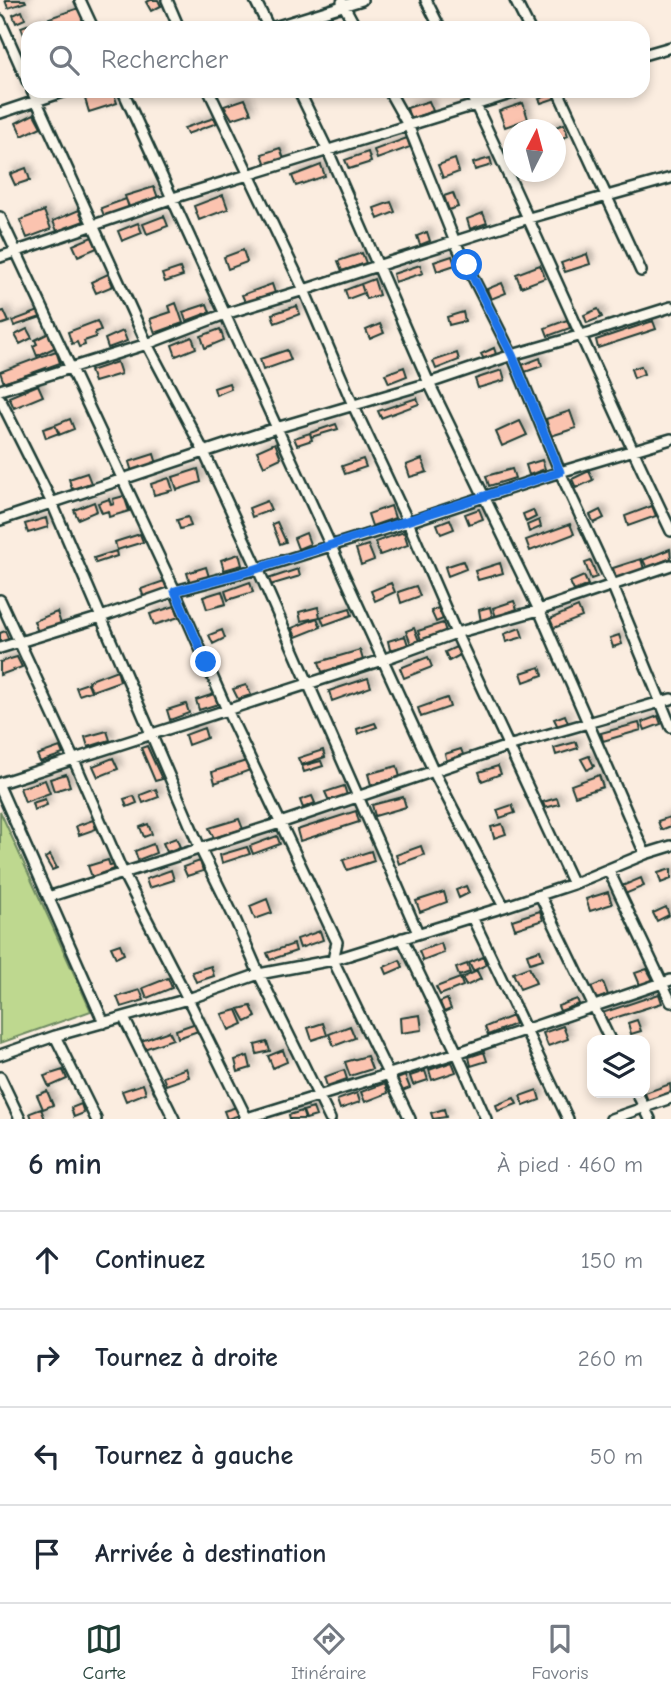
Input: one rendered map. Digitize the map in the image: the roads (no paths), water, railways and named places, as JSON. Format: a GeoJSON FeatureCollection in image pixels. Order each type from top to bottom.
{"type":"FeatureCollection","features":[{"type":"Feature","properties":{"kind":"street"},"geometry":{"type":"LineString","coordinates":[[80,0],[90,21]]}},
{"type":"Feature","properties":{"kind":"street"},"geometry":{"type":"LineString","coordinates":[[167,0],[176,21]]}},
{"type":"Feature","properties":{"kind":"street"},"geometry":{"type":"LineString","coordinates":[[255,0],[266,21]]}},
{"type":"Feature","properties":{"kind":"street"},"geometry":{"type":"LineString","coordinates":[[290,21],[342,3],[362,0]]}},
{"type":"Feature","properties":{"kind":"street"},"geometry":{"type":"LineString","coordinates":[[426,0],[436,21]]}},
{"type":"Feature","properties":{"kind":"street"},"geometry":{"type":"LineString","coordinates":[[515,0],[525,21]]}},
{"type":"Feature","properties":{"kind":"street"},"geometry":{"type":"LineString","coordinates":[[342,3],[352,21]]}},
{"type":"Feature","properties":{"kind":"street"},"geometry":{"type":"LineString","coordinates":[[0,20],[21,67]]}},
{"type":"Feature","properties":{"kind":"street"},"geometry":{"type":"LineString","coordinates":[[650,53],[671,47]]}},
{"type":"Feature","properties":{"kind":"street"},"geometry":{"type":"LineString","coordinates":[[35,98],[147,344],[204,452],[258,569],[418,933]]}},
{"type":"Feature","properties":{"kind":"street"},"geometry":{"type":"LineString","coordinates":[[0,113],[45,98]]}},
{"type":"Feature","properties":{"kind":"street"},"geometry":{"type":"LineString","coordinates":[[126,98],[433,771],[504,907]]}},
{"type":"Feature","properties":{"kind":"street"},"geometry":{"type":"LineString","coordinates":[[212,98],[304,290],[456,633],[573,884]]}},
{"type":"Feature","properties":{"kind":"street"},"geometry":{"type":"LineString","coordinates":[[302,98],[429,383],[539,610],[645,854]]}},
{"type":"Feature","properties":{"kind":"street"},"geometry":{"type":"LineString","coordinates":[[393,98],[408,125],[455,242],[512,355],[671,727]]}},
{"type":"Feature","properties":{"kind":"street"},"geometry":{"type":"LineString","coordinates":[[473,98],[671,531]]}},
{"type":"Feature","properties":{"kind":"street"},"geometry":{"type":"LineString","coordinates":[[0,257],[173,198],[496,98]]}},
{"type":"Feature","properties":{"kind":"street"},"geometry":{"type":"LineString","coordinates":[[561,98],[641,271]]}},
{"type":"Feature","properties":{"kind":"street"},"geometry":{"type":"LineString","coordinates":[[0,390],[147,344],[225,314],[529,218],[671,178]]}},
{"type":"Feature","properties":{"kind":"street"},"geometry":{"type":"LineString","coordinates":[[0,217],[337,942],[333,960],[410,1119]]}},
{"type":"Feature","properties":{"kind":"street"},"geometry":{"type":"LineString","coordinates":[[0,520],[276,428],[671,307]]}},
{"type":"Feature","properties":{"kind":"street"},"geometry":{"type":"LineString","coordinates":[[0,399],[52,503],[200,848],[330,1119]]}},
{"type":"Feature","properties":{"kind":"street"},"geometry":{"type":"LineString","coordinates":[[0,648],[175,591],[258,569],[671,439]]}},
{"type":"Feature","properties":{"kind":"street"},"geometry":{"type":"LineString","coordinates":[[104,1023],[0,786],[152,733],[382,660],[456,633],[539,610],[671,565]]}},
{"type":"Feature","properties":{"kind":"street"},"geometry":{"type":"LineString","coordinates":[[0,600],[123,873],[246,1119],[457,1053],[666,982]]}},
{"type":"Feature","properties":{"kind":"street"},"geometry":{"type":"LineString","coordinates":[[48,897],[281,823],[508,746],[671,699]]}},
{"type":"Feature","properties":{"kind":"street"},"geometry":{"type":"LineString","coordinates":[[0,1055],[55,1036],[188,999],[259,974],[333,960],[472,917],[573,884],[671,846]]}},
{"type":"Feature","properties":{"kind":"street"},"geometry":{"type":"LineString","coordinates":[[608,870],[666,982],[671,1002]]}},
{"type":"Feature","properties":{"kind":"street"},"geometry":{"type":"LineString","coordinates":[[540,895],[607,1035]]}},
{"type":"Feature","properties":{"kind":"street"},"geometry":{"type":"LineString","coordinates":[[472,917],[568,1119]]}},
{"type":"Feature","properties":{"kind":"street"},"geometry":{"type":"LineString","coordinates":[[402,938],[485,1119]]}},
{"type":"Feature","properties":{"kind":"street"},"geometry":{"type":"LineString","coordinates":[[124,1018],[174,1119]]}},
{"type":"Feature","properties":{"kind":"street"},"geometry":{"type":"LineString","coordinates":[[55,1036],[96,1119]]}},
{"type":"Feature","properties":{"kind":"street"},"geometry":{"type":"LineString","coordinates":[[0,1077],[20,1119]]}},
{"type":"Feature","properties":{"kind":"street"},"geometry":{"type":"LineString","coordinates":[[640,1098],[650,1119]]}},
{"type":"Feature","properties":{"kind":"street"},"geometry":{"type":"LineString","coordinates":[[611,1119],[671,1098]]}}]}
